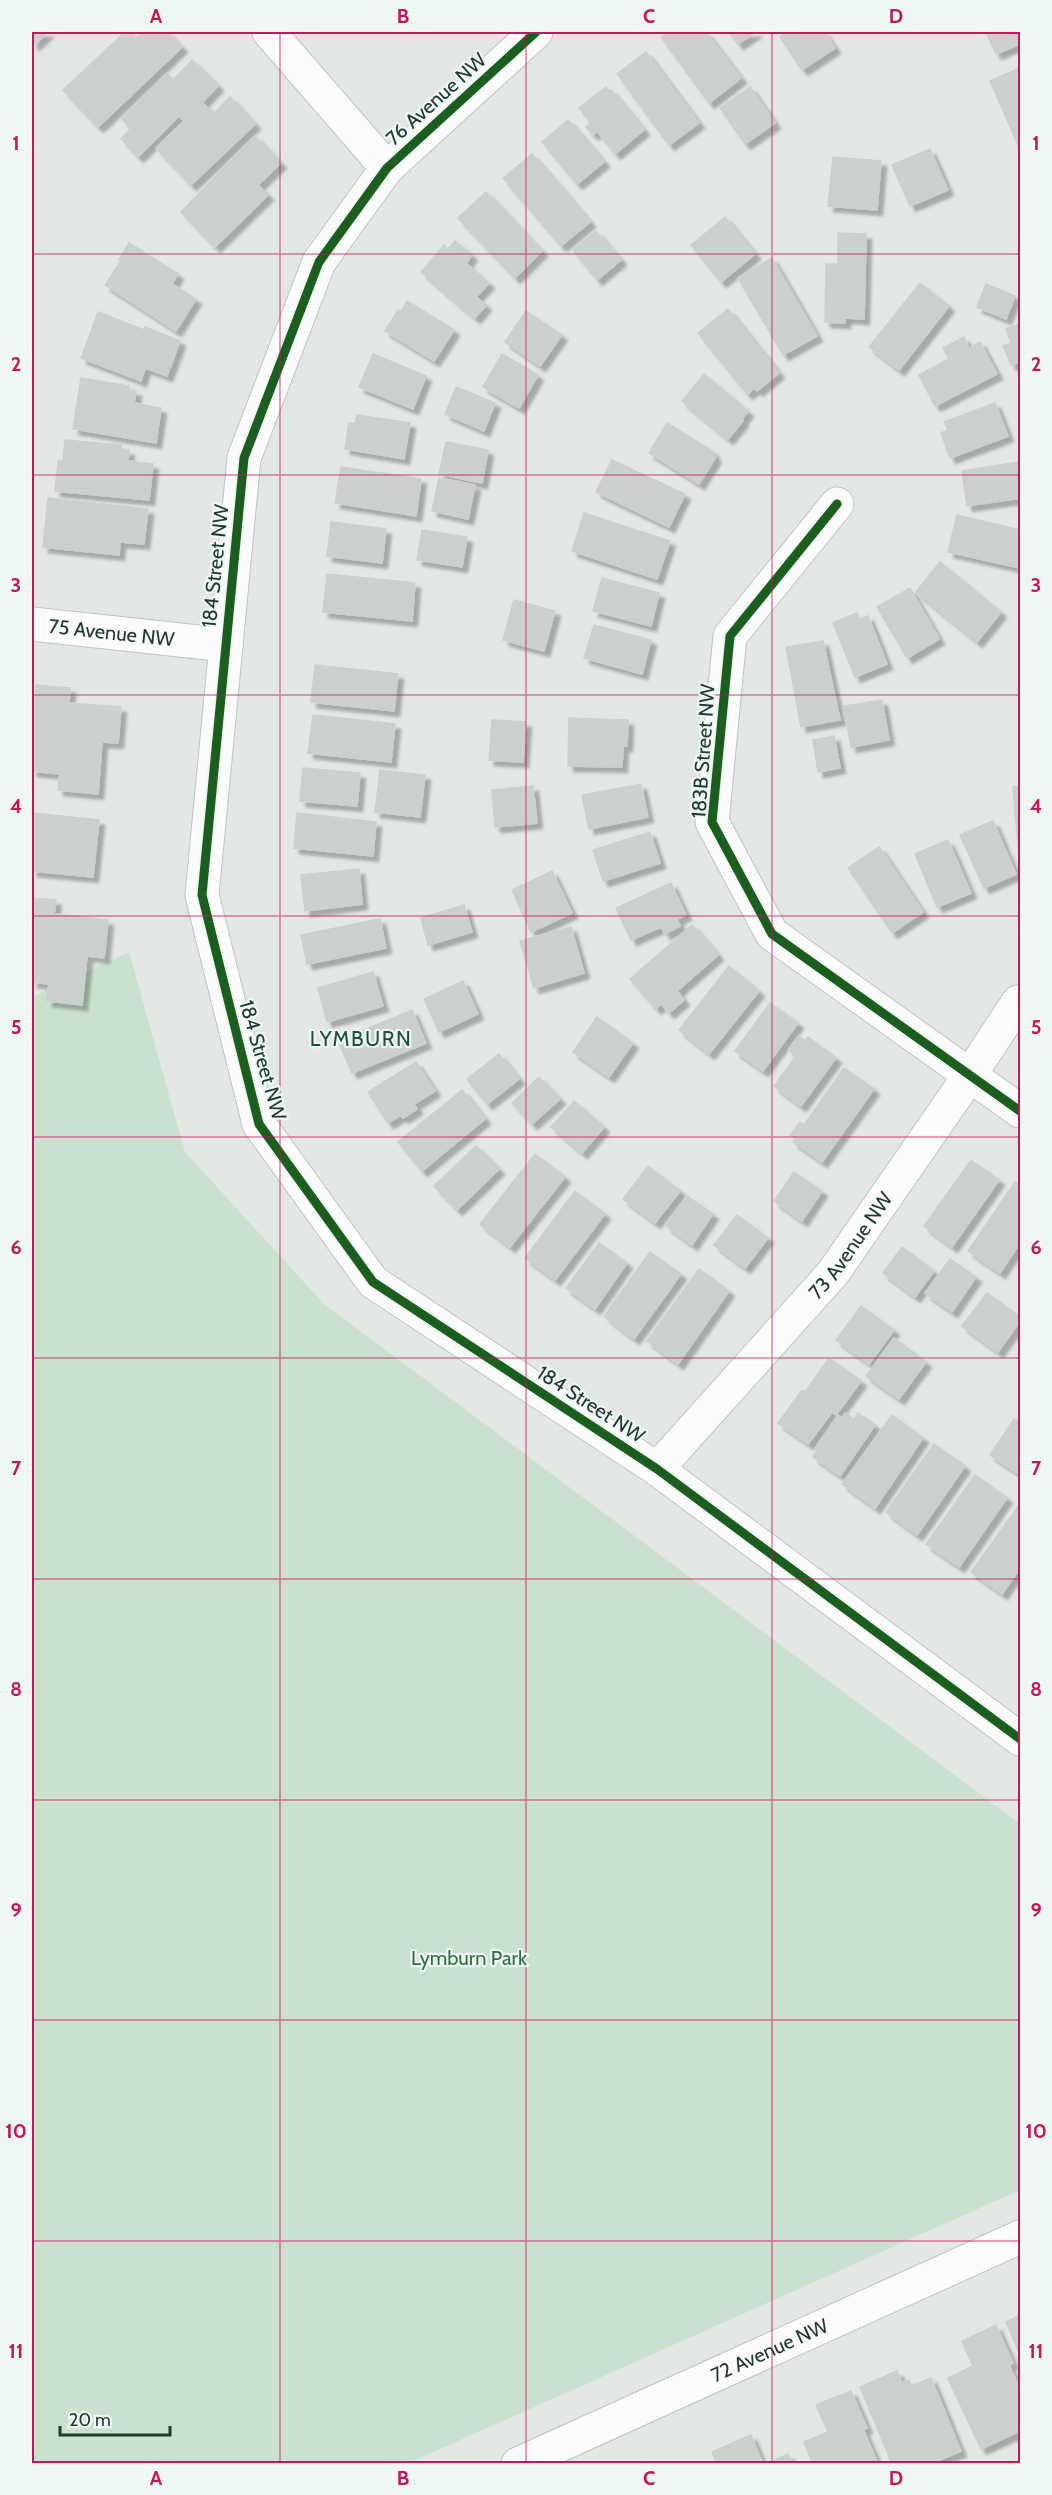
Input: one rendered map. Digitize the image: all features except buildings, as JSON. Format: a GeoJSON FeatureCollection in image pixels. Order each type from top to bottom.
{"type":"FeatureCollection","features":[{"type":"Feature","properties":{"kind":"street"},"geometry":{"type":"LineString","coordinates":[[269,32],[387,168]]}},
{"type":"Feature","properties":{"kind":"street","name":"76 Avenue NW"},"geometry":{"type":"LineString","coordinates":[[387,168],[536,32]]}},
{"type":"Feature","properties":{"kind":"street","name":"184 Street NW"},"geometry":{"type":"LineString","coordinates":[[387,168],[319,262],[244,458],[202,895],[259,1124],[373,1282],[657,1469],[1020,1739]]}},
{"type":"Feature","properties":{"kind":"street","name":"183B Street NW"},"geometry":{"type":"LineString","coordinates":[[837,504],[730,636],[712,822],[772,934],[1020,1111]]}},
{"type":"Feature","properties":{"kind":"street","name":"75 Avenue NW"},"geometry":{"type":"LineString","coordinates":[[32,624],[226,645]]}},
{"type":"Feature","properties":{"kind":"street","name":"73 Avenue NW"},"geometry":{"type":"LineString","coordinates":[[657,1469],[833,1273],[1018,1002]]}},
{"type":"Feature","properties":{"kind":"street","name":"72 Avenue NW"},"geometry":{"type":"LineString","coordinates":[[518,2463],[1020,2237]]}},
{"type":"Feature","properties":{"kind":"green space","name":"Lymburn Park"},"geometry":{"type":"Polygon","coordinates":[[[129,952],[185,1152],[323,1303],[1020,1824],[1020,2190],[409,2463],[32,2463],[32,997],[129,952]]]}},
{"type":"Feature","properties":{"kind":"cycle path"},"geometry":{"type":"LineString","coordinates":[[536,32],[387,168],[319,262],[244,458],[202,895],[259,1124],[373,1282],[657,1469],[1020,1739]]}},
{"type":"Feature","properties":{"kind":"cycle path"},"geometry":{"type":"LineString","coordinates":[[837,504],[730,636],[712,822],[772,934],[1020,1111]]}},
{"type":"Feature","properties":{"kind":"district","name":"LYMBURN"},"geometry":{"type":"Point","coordinates":[361,1038]}}]}
